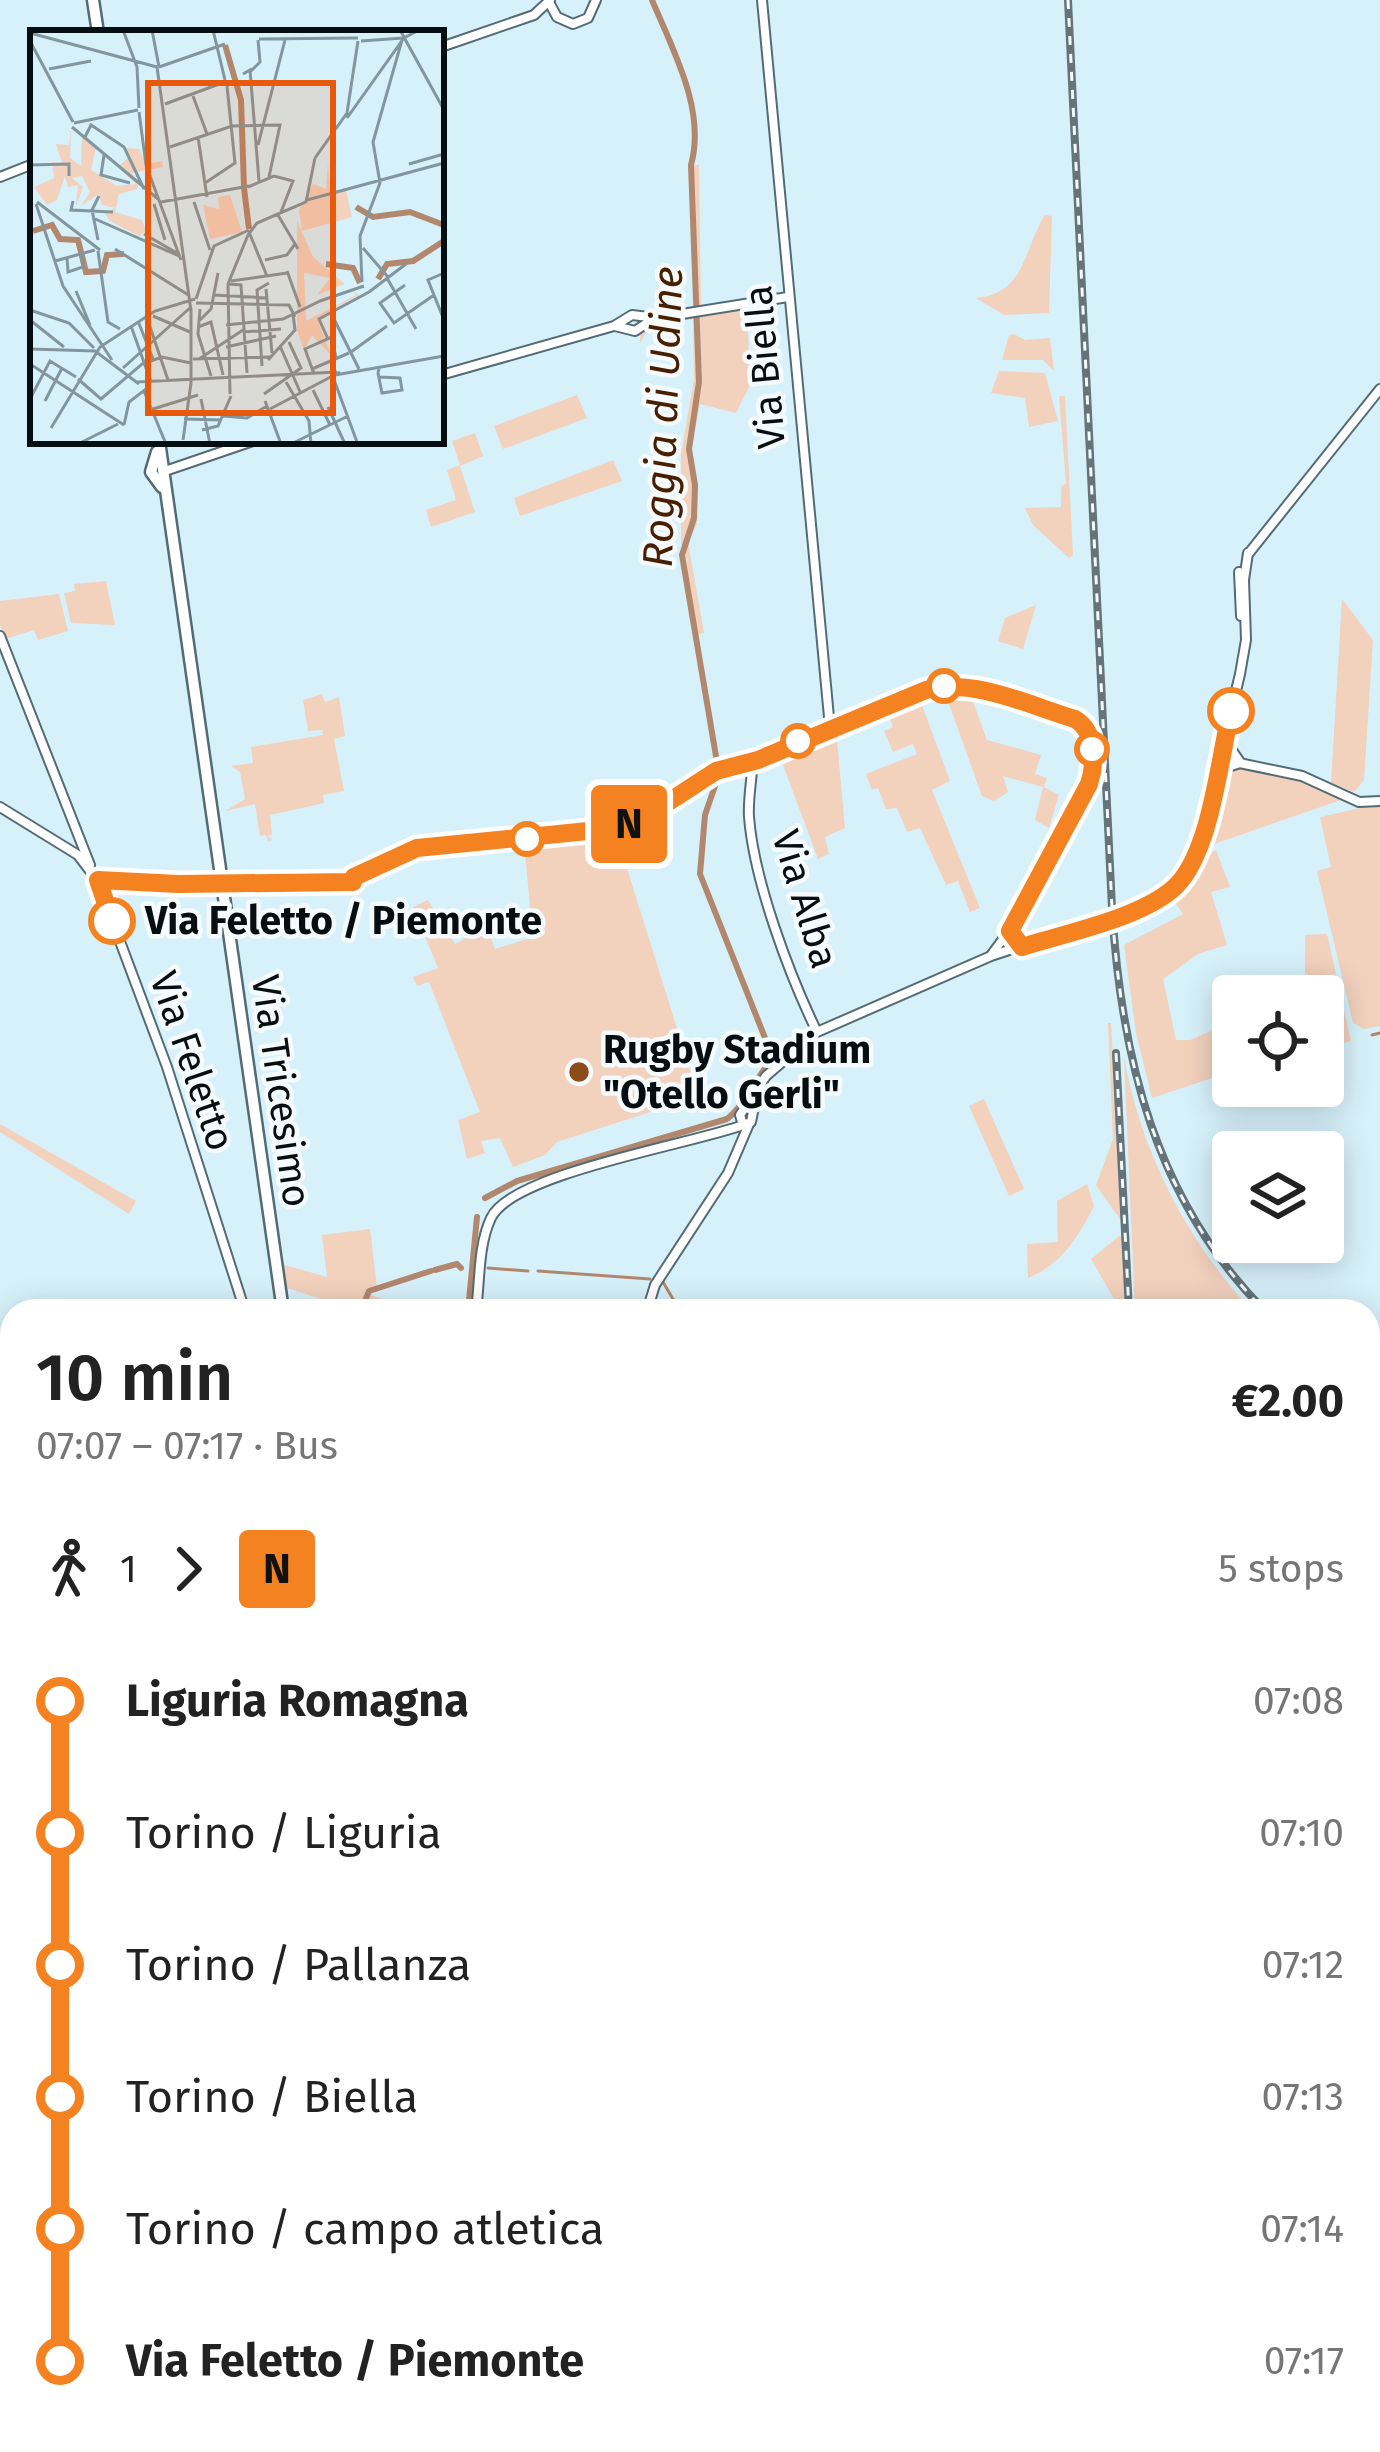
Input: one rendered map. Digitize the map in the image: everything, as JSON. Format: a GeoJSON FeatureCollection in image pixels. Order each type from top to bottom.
{"type":"FeatureCollection","features":[{"type":"Feature","properties":{"kind":"main road"},"geometry":{"type":"LineString","coordinates":[[94,0],[98,30]]}},
{"type":"Feature","properties":{"kind":"main road"},"geometry":{"type":"LineString","coordinates":[[534,15],[550,0],[557,17]]}},
{"type":"Feature","properties":{"kind":"main road"},"geometry":{"type":"LineString","coordinates":[[444,46],[534,15],[557,17],[569,24],[581,22],[592,14],[596,0]]}},
{"type":"Feature","properties":{"kind":"main road","name":"Via Biella"},"geometry":{"type":"LineString","coordinates":[[762,0],[830,728]]}},
{"type":"Feature","properties":{"kind":"main road"},"geometry":{"type":"LineString","coordinates":[[0,177],[30,164]]}},
{"type":"Feature","properties":{"kind":"main road"},"geometry":{"type":"LineString","coordinates":[[444,374],[614,326],[788,297]]}},
{"type":"Feature","properties":{"kind":"main road"},"geometry":{"type":"LineString","coordinates":[[651,1299],[655,1285],[728,1173],[757,1092],[783,1058],[818,1032],[991,956],[1141,907],[1173,888],[1197,852],[1244,654],[1248,553],[1380,389]]}},
{"type":"Feature","properties":{"kind":"main road","name":"Via Tricesimo"},"geometry":{"type":"LineString","coordinates":[[158,444],[281,1299]]}},
{"type":"Feature","properties":{"kind":"main road"},"geometry":{"type":"LineString","coordinates":[[161,471],[244,444]]}},
{"type":"Feature","properties":{"kind":"main road"},"geometry":{"type":"LineString","coordinates":[[0,636],[90,866]]}},
{"type":"Feature","properties":{"kind":"main road"},"geometry":{"type":"LineString","coordinates":[[830,728],[926,690],[969,687],[1083,723],[1090,736],[1093,774],[1010,931],[991,956]]}},
{"type":"Feature","properties":{"kind":"main road","name":"Via Alba"},"geometry":{"type":"LineString","coordinates":[[818,1032],[763,886],[750,826],[757,766],[768,753],[830,728]]}},
{"type":"Feature","properties":{"kind":"main road"},"geometry":{"type":"LineString","coordinates":[[1226,730],[1241,763]]}},
{"type":"Feature","properties":{"kind":"main road"},"geometry":{"type":"LineString","coordinates":[[1220,759],[1295,774],[1377,801]]}},
{"type":"Feature","properties":{"kind":"main road"},"geometry":{"type":"LineString","coordinates":[[1214,781],[1228,767],[1241,763]]}},
{"type":"Feature","properties":{"kind":"main road","name":"Via Feletto"},"geometry":{"type":"LineString","coordinates":[[0,807],[90,866],[166,1067],[241,1299]]}},
{"type":"Feature","properties":{"kind":"main road"},"geometry":{"type":"LineString","coordinates":[[73,851],[82,844]]}},
{"type":"Feature","properties":{"kind":"main road"},"geometry":{"type":"LineString","coordinates":[[1010,931],[1022,947]]}},
{"type":"Feature","properties":{"kind":"main road"},"geometry":{"type":"LineString","coordinates":[[478,1299],[492,1216],[508,1199],[541,1183],[745,1120]]}},
{"type":"Feature","properties":{"kind":"shaded area"},"geometry":{"type":"Polygon","coordinates":[[[691,165],[699,165],[701,306],[695,307],[691,165]]]}},
{"type":"Feature","properties":{"kind":"shaded area"},"geometry":{"type":"Polygon","coordinates":[[[1045,215],[1052,216],[1049,313],[1004,315],[976,298],[992,295],[1014,278],[1045,215]]]}},
{"type":"Feature","properties":{"kind":"shaded area"},"geometry":{"type":"Polygon","coordinates":[[[747,307],[750,385],[736,413],[700,404],[691,450],[697,524],[688,542],[704,633],[695,635],[685,546],[681,545],[681,454],[694,379],[693,319],[650,326],[640,343],[640,332],[656,321],[747,307]]]}},
{"type":"Feature","properties":{"kind":"shaded area"},"geometry":{"type":"Polygon","coordinates":[[[1009,335],[1025,340],[1050,338],[1054,371],[1043,360],[1002,360],[1009,335]]]}},
{"type":"Feature","properties":{"kind":"shaded area"},"geometry":{"type":"Polygon","coordinates":[[[999,371],[1045,373],[1058,421],[1029,427],[1025,398],[991,393],[999,371]]]}},
{"type":"Feature","properties":{"kind":"shaded area"},"geometry":{"type":"Polygon","coordinates":[[[577,395],[587,418],[503,449],[494,426],[577,395]]]}},
{"type":"Feature","properties":{"kind":"shaded area"},"geometry":{"type":"Polygon","coordinates":[[[1059,396],[1065,396],[1073,555],[1069,558],[1033,525],[1025,508],[1061,507],[1061,487],[1066,483],[1059,396]]]}},
{"type":"Feature","properties":{"kind":"shaded area"},"geometry":{"type":"Polygon","coordinates":[[[475,433],[483,456],[460,466],[475,512],[431,527],[426,510],[456,500],[447,470],[460,465],[452,441],[475,433]]]}},
{"type":"Feature","properties":{"kind":"shaded area"},"geometry":{"type":"Polygon","coordinates":[[[613,460],[622,481],[520,516],[514,498],[613,460]]]}},
{"type":"Feature","properties":{"kind":"shaded area"},"geometry":{"type":"Polygon","coordinates":[[[106,581],[115,625],[71,623],[64,593],[75,591],[74,584],[106,581]]]}},
{"type":"Feature","properties":{"kind":"shaded area"},"geometry":{"type":"Polygon","coordinates":[[[59,594],[68,631],[38,640],[34,630],[5,639],[0,601],[59,594]]]}},
{"type":"Feature","properties":{"kind":"shaded area"},"geometry":{"type":"Polygon","coordinates":[[[1342,599],[1373,640],[1364,780],[1354,792],[1331,783],[1342,599]]]}},
{"type":"Feature","properties":{"kind":"shaded area"},"geometry":{"type":"Polygon","coordinates":[[[1036,605],[1023,649],[998,641],[1005,618],[1036,605]]]}},
{"type":"Feature","properties":{"kind":"shaded area"},"geometry":{"type":"Polygon","coordinates":[[[944,690],[969,690],[987,740],[1041,755],[1035,774],[1047,778],[1044,787],[1059,795],[1049,828],[1035,820],[1043,787],[1003,776],[1008,792],[994,801],[982,796],[944,690]]]}},
{"type":"Feature","properties":{"kind":"shaded area"},"geometry":{"type":"Polygon","coordinates":[[[322,694],[325,702],[339,697],[345,736],[334,739],[344,791],[323,795],[324,803],[270,815],[272,834],[267,836],[273,840],[268,841],[266,835],[260,836],[255,804],[225,811],[245,799],[240,772],[231,766],[253,763],[251,747],[323,735],[322,730],[308,731],[303,700],[322,694]]]}},
{"type":"Feature","properties":{"kind":"shaded area"},"geometry":{"type":"Polygon","coordinates":[[[919,697],[950,781],[932,790],[980,908],[970,912],[958,881],[946,885],[920,828],[907,832],[897,808],[886,809],[866,774],[917,754],[913,744],[893,752],[884,731],[893,727],[889,717],[879,720],[878,716],[919,697]]]}},
{"type":"Feature","properties":{"kind":"shaded area"},"geometry":{"type":"Polygon","coordinates":[[[836,730],[845,828],[825,837],[829,854],[818,859],[783,765],[779,765],[779,754],[836,730]]]}},
{"type":"Feature","properties":{"kind":"shaded area"},"geometry":{"type":"Polygon","coordinates":[[[1234,770],[1289,776],[1341,800],[1211,845],[1223,782],[1234,770]]]}},
{"type":"Feature","properties":{"kind":"shaded area"},"geometry":{"type":"Polygon","coordinates":[[[1380,807],[1380,1026],[1364,1029],[1353,1023],[1317,871],[1331,867],[1320,817],[1380,807]]]}},
{"type":"Feature","properties":{"kind":"shaded area"},"geometry":{"type":"Polygon","coordinates":[[[616,833],[700,1102],[666,1107],[557,1142],[545,1155],[513,1167],[500,1138],[481,1141],[485,1153],[467,1159],[458,1120],[480,1112],[429,982],[417,986],[413,977],[438,968],[413,907],[428,900],[455,944],[487,927],[495,949],[533,937],[524,843],[616,833]]]}},
{"type":"Feature","properties":{"kind":"shaded area"},"geometry":{"type":"Polygon","coordinates":[[[1216,850],[1230,887],[1211,892],[1227,945],[1198,954],[1163,979],[1176,1040],[1212,1031],[1212,1078],[1152,1098],[1136,1033],[1124,945],[1183,914],[1172,898],[1216,850]]]}},
{"type":"Feature","properties":{"kind":"shaded area"},"geometry":{"type":"Polygon","coordinates":[[[1327,934],[1336,975],[1305,974],[1305,935],[1327,934]]]}},
{"type":"Feature","properties":{"kind":"shaded area"},"geometry":{"type":"Polygon","coordinates":[[[1344,1010],[1351,1041],[1344,1043],[1344,1010]]]}},
{"type":"Feature","properties":{"kind":"shaded area"},"geometry":{"type":"Polygon","coordinates":[[[1108,1023],[1122,1222],[1096,1185],[1113,1139],[1108,1023]]]}},
{"type":"Feature","properties":{"kind":"shaded area"},"geometry":{"type":"Polygon","coordinates":[[[1124,1057],[1142,1127],[1170,1193],[1212,1263],[1242,1299],[1134,1299],[1124,1057]]]}},
{"type":"Feature","properties":{"kind":"shaded area"},"geometry":{"type":"Polygon","coordinates":[[[984,1099],[1024,1189],[1009,1196],[969,1106],[984,1099]]]}},
{"type":"Feature","properties":{"kind":"shaded area"},"geometry":{"type":"Polygon","coordinates":[[[0,1124],[136,1201],[129,1214],[0,1132],[0,1124]]]}},
{"type":"Feature","properties":{"kind":"shaded area"},"geometry":{"type":"Polygon","coordinates":[[[1087,1184],[1094,1206],[1082,1228],[1059,1257],[1028,1278],[1027,1244],[1058,1242],[1057,1201],[1087,1184]]]}},
{"type":"Feature","properties":{"kind":"shaded area"},"geometry":{"type":"Polygon","coordinates":[[[370,1229],[377,1288],[367,1294],[384,1299],[321,1299],[284,1287],[281,1264],[327,1277],[322,1235],[370,1229]]]}},
{"type":"Feature","properties":{"kind":"shaded area"},"geometry":{"type":"Polygon","coordinates":[[[1123,1236],[1126,1299],[1114,1299],[1091,1259],[1123,1236]]]}},
{"type":"Feature","properties":{"kind":"waterway","name":"Roggia di Udine"},"geometry":{"type":"LineString","coordinates":[[652,0],[678,61],[694,124],[691,165],[699,382],[689,449],[694,518],[682,555],[718,768]]}},
{"type":"Feature","properties":{"kind":"waterway","name":"Roggia di Udine"},"geometry":{"type":"LineString","coordinates":[[485,1198],[517,1181],[727,1119],[773,1058],[700,874],[705,815],[718,777]]}},
{"type":"Feature","properties":{"kind":"waterway"},"geometry":{"type":"LineString","coordinates":[[1372,1035],[1380,1033]]}},
{"type":"Feature","properties":{"kind":"waterway","name":"Roggia di Udine"},"geometry":{"type":"LineString","coordinates":[[469,1299],[477,1217]]}},
{"type":"Feature","properties":{"kind":"waterway"},"geometry":{"type":"LineString","coordinates":[[435,1270],[457,1264],[461,1268]]}},
{"type":"Feature","properties":{"kind":"waterway"},"geometry":{"type":"LineString","coordinates":[[488,1268],[528,1271]]}},
{"type":"Feature","properties":{"kind":"waterway"},"geometry":{"type":"LineString","coordinates":[[366,1299],[369,1291],[431,1271]]}},
{"type":"Feature","properties":{"kind":"waterway"},"geometry":{"type":"LineString","coordinates":[[538,1271],[650,1279]]}},
{"type":"Feature","properties":{"kind":"waterway"},"geometry":{"type":"LineString","coordinates":[[663,1282],[673,1299]]}},
{"type":"Feature","properties":{"kind":"railway"},"geometry":{"type":"LineString","coordinates":[[1068,0],[1112,908],[1124,1019],[1151,1125],[1171,1175],[1196,1223],[1255,1299]]}},
{"type":"Feature","properties":{"kind":"railway"},"geometry":{"type":"LineString","coordinates":[[1116,1053],[1128,1299]]}},
{"type":"Feature","properties":{"kind":"bus line","name":"N"},"geometry":{"type":"LineString","coordinates":[[112,921],[98,880],[353,882],[354,877],[417,848],[618,828],[647,816],[716,771],[758,760],[926,690],[953,685],[1075,719],[1086,726],[1090,736],[1093,774],[1089,784],[1010,931],[1022,947],[1141,907],[1177,885],[1201,842],[1231,711]]}},
{"type":"Feature","properties":{"kind":"place","name":"Via Feletto / Piemonte"},"geometry":{"type":"Point","coordinates":[112,921]}},
{"type":"Feature","properties":{"kind":"place","name":"Rugby Stadium \"Otello Gerli\""},"geometry":{"type":"Point","coordinates":[579,1072]}}]}
